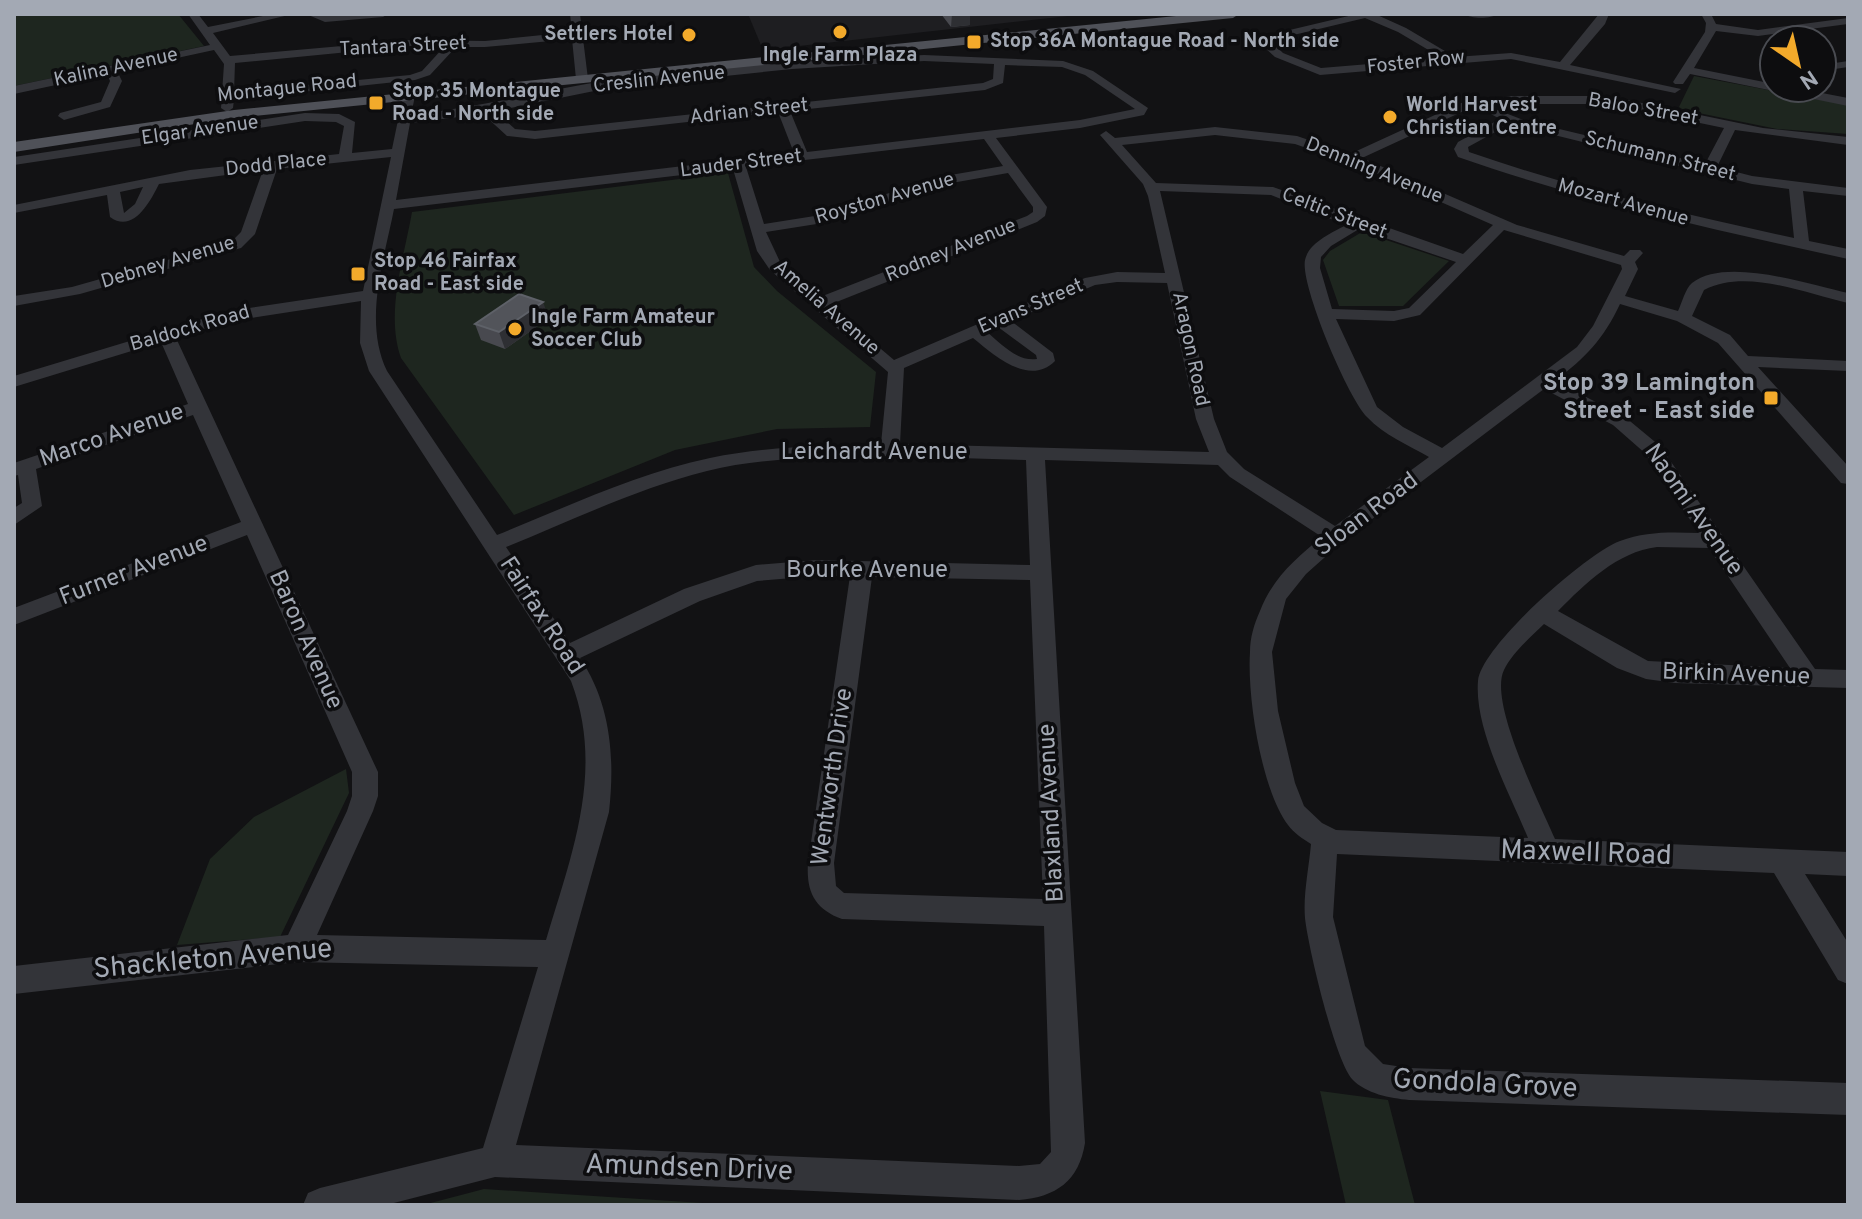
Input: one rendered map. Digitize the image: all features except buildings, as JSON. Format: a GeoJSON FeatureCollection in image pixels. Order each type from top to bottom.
{"type":"FeatureCollection","features":[{"type":"Feature","properties":{"kind":"main road"},"geometry":{"type":"LineString","coordinates":[[1144,14],[1164,14]]}},
{"type":"Feature","properties":{"kind":"main road","name":"Montague Road"},"geometry":{"type":"LineString","coordinates":[[582,76],[1179,14]]}},
{"type":"Feature","properties":{"kind":"main road","name":"Montague Road"},"geometry":{"type":"LineString","coordinates":[[14,141],[227,107],[582,76],[1119,18],[1233,14]]}},
{"type":"Feature","properties":{"kind":"main road","name":"Montague Road"},"geometry":{"type":"LineString","coordinates":[[14,147],[227,107]]}},
{"type":"Feature","properties":{"kind":"street"},"geometry":{"type":"LineString","coordinates":[[193,14],[229,60],[231,70],[227,107],[411,78],[426,73],[454,43]]}},
{"type":"Feature","properties":{"kind":"street"},"geometry":{"type":"LineString","coordinates":[[207,31],[288,14]]}},
{"type":"Feature","properties":{"kind":"street"},"geometry":{"type":"LineString","coordinates":[[311,14],[325,19],[383,14]]}},
{"type":"Feature","properties":{"kind":"street"},"geometry":{"type":"LineString","coordinates":[[1368,14],[1451,59]]}},
{"type":"Feature","properties":{"kind":"street","name":"Foster Row"},"geometry":{"type":"LineString","coordinates":[[1368,14],[1281,35],[1273,39],[1270,47],[1283,58],[1320,72],[1511,56],[1675,89]]}},
{"type":"Feature","properties":{"kind":"street","name":"Foster Row"},"geometry":{"type":"LineString","coordinates":[[1469,14],[1493,14]]}},
{"type":"Feature","properties":{"kind":"street"},"geometry":{"type":"LineString","coordinates":[[1564,65],[1601,22],[1604,14]]}},
{"type":"Feature","properties":{"kind":"street"},"geometry":{"type":"LineString","coordinates":[[1705,14],[1711,27]]}},
{"type":"Feature","properties":{"kind":"street"},"geometry":{"type":"LineString","coordinates":[[1798,16],[1818,24]]}},
{"type":"Feature","properties":{"kind":"street"},"geometry":{"type":"LineString","coordinates":[[561,22],[575,18],[582,76]]}},
{"type":"Feature","properties":{"kind":"street"},"geometry":{"type":"LineString","coordinates":[[1827,24],[1848,21]]}},
{"type":"Feature","properties":{"kind":"street"},"geometry":{"type":"LineString","coordinates":[[475,25],[485,44]]}},
{"type":"Feature","properties":{"kind":"street"},"geometry":{"type":"LineString","coordinates":[[1711,27],[1758,33]]}},
{"type":"Feature","properties":{"kind":"street"},"geometry":{"type":"LineString","coordinates":[[1662,110],[1711,27]]}},
{"type":"Feature","properties":{"kind":"street","name":"Tantara Street"},"geometry":{"type":"LineString","coordinates":[[229,60],[410,43],[485,44],[577,35]]}},
{"type":"Feature","properties":{"kind":"street","name":"Kalina Avenue"},"geometry":{"type":"LineString","coordinates":[[14,90],[219,46]]}},
{"type":"Feature","properties":{"kind":"street","name":"Creslin Avenue"},"geometry":{"type":"LineString","coordinates":[[404,120],[486,110],[584,88],[902,58],[1053,62],[1079,69],[1142,108],[1133,115],[1094,122]]}},
{"type":"Feature","properties":{"kind":"street","name":"Adrian Street"},"geometry":{"type":"LineString","coordinates":[[486,110],[511,133],[528,136],[985,86],[999,81],[1000,59]]}},
{"type":"Feature","properties":{"kind":"street"},"geometry":{"type":"LineString","coordinates":[[64,116],[106,104],[116,81],[110,69]]}},
{"type":"Feature","properties":{"kind":"street"},"geometry":{"type":"LineString","coordinates":[[1687,70],[1758,85]]}},
{"type":"Feature","properties":{"kind":"street","name":"Fairfax Road"},"geometry":{"type":"LineString","coordinates":[[410,93],[370,295],[366,333],[373,361],[581,678],[594,713],[601,765],[592,832],[495,1161]]}},
{"type":"Feature","properties":{"kind":"street","name":"Baloo Street"},"geometry":{"type":"LineString","coordinates":[[1352,158],[1476,103],[1587,99],[1662,110],[1800,138],[1848,141]]}},
{"type":"Feature","properties":{"kind":"street","name":"Schumann Street"},"geometry":{"type":"LineString","coordinates":[[1476,103],[1508,120],[1709,169],[1796,187],[1848,192]]}},
{"type":"Feature","properties":{"kind":"street"},"geometry":{"type":"LineString","coordinates":[[783,109],[802,156]]}},
{"type":"Feature","properties":{"kind":"street","name":"Elgar Avenue"},"geometry":{"type":"LineString","coordinates":[[14,161],[318,116],[339,118],[351,125],[345,157]]}},
{"type":"Feature","properties":{"kind":"street","name":"Mozart Avenue"},"geometry":{"type":"LineString","coordinates":[[1508,120],[1463,145],[1461,152],[1515,173],[1605,199],[1848,254]]}},
{"type":"Feature","properties":{"kind":"street","name":"Lauder Street"},"geometry":{"type":"LineString","coordinates":[[388,205],[1094,122]]}},
{"type":"Feature","properties":{"kind":"street","name":"Aragon Road"},"geometry":{"type":"LineString","coordinates":[[1094,122],[1151,187],[1211,439],[1223,459],[1249,482],[1336,536]]}},
{"type":"Feature","properties":{"kind":"street"},"geometry":{"type":"LineString","coordinates":[[1709,169],[1731,126]]}},
{"type":"Feature","properties":{"kind":"street","name":"Denning Avenue"},"geometry":{"type":"LineString","coordinates":[[1112,142],[1204,132],[1245,132],[1302,141],[1352,158],[1502,224],[1631,258]]}},
{"type":"Feature","properties":{"kind":"street","name":"Rodney Avenue"},"geometry":{"type":"LineString","coordinates":[[817,304],[1032,219],[1040,213],[1040,207],[987,135]]}},
{"type":"Feature","properties":{"kind":"street","name":"Dodd Place"},"geometry":{"type":"LineString","coordinates":[[14,209],[154,180],[398,152]]}},
{"type":"Feature","properties":{"kind":"street","name":"Amelia Avenue"},"geometry":{"type":"LineString","coordinates":[[738,164],[765,251],[775,267],[894,366],[898,375],[890,450]]}},
{"type":"Feature","properties":{"kind":"street","name":"Debney Avenue"},"geometry":{"type":"LineString","coordinates":[[14,301],[74,291],[236,245],[248,234],[272,165]]}},
{"type":"Feature","properties":{"kind":"street","name":"Royston Avenue"},"geometry":{"type":"LineString","coordinates":[[758,229],[823,219],[944,180],[1011,169]]}},
{"type":"Feature","properties":{"kind":"street"},"geometry":{"type":"LineString","coordinates":[[113,189],[116,215],[125,218],[137,211],[154,180]]}},
{"type":"Feature","properties":{"kind":"street","name":"Celtic Street"},"geometry":{"type":"LineString","coordinates":[[1151,187],[1268,190],[1465,260]]}},
{"type":"Feature","properties":{"kind":"street"},"geometry":{"type":"LineString","coordinates":[[1796,187],[1802,245]]}},
{"type":"Feature","properties":{"kind":"street"},"geometry":{"type":"LineString","coordinates":[[1357,224],[1317,251],[1312,259],[1313,279],[1365,403],[1393,427],[1444,457]]}},
{"type":"Feature","properties":{"kind":"street"},"geometry":{"type":"LineString","coordinates":[[1327,314],[1408,314],[1425,304],[1502,224]]}},
{"type":"Feature","properties":{"kind":"street","name":"Sloan Road"},"geometry":{"type":"LineString","coordinates":[[1325,839],[1296,815],[1286,795],[1263,687],[1261,653],[1267,622],[1278,595],[1298,570],[1336,536],[1591,343],[1630,269],[1631,258]]}},
{"type":"Feature","properties":{"kind":"street"},"geometry":{"type":"LineString","coordinates":[[1683,318],[1697,287],[1720,277],[1747,278],[1848,298]]}},
{"type":"Feature","properties":{"kind":"street","name":"Evans Street"},"geometry":{"type":"LineString","coordinates":[[894,366],[1095,280],[1174,278]]}},
{"type":"Feature","properties":{"kind":"street","name":"Baldock Road"},"geometry":{"type":"LineString","coordinates":[[14,382],[257,310],[370,295]]}},
{"type":"Feature","properties":{"kind":"street"},"geometry":{"type":"LineString","coordinates":[[1616,298],[1683,318],[1724,339],[1848,478]]}},
{"type":"Feature","properties":{"kind":"street"},"geometry":{"type":"LineString","coordinates":[[975,331],[1023,365],[1034,366],[1046,361],[1044,353],[999,320]]}},
{"type":"Feature","properties":{"kind":"street","name":"Baron Avenue"},"geometry":{"type":"LineString","coordinates":[[166,335],[365,772],[365,796],[360,811],[297,948]]}},
{"type":"Feature","properties":{"kind":"street"},"geometry":{"type":"LineString","coordinates":[[1746,361],[1848,366]]}},
{"type":"Feature","properties":{"kind":"street","name":"Naomi Avenue"},"geometry":{"type":"LineString","coordinates":[[1542,381],[1636,432],[1653,450],[1809,678]]}},
{"type":"Feature","properties":{"kind":"street","name":"Marco Avenue"},"geometry":{"type":"LineString","coordinates":[[14,518],[32,506],[20,468],[198,407]]}},
{"type":"Feature","properties":{"kind":"street","name":"Leichardt Avenue"},"geometry":{"type":"LineString","coordinates":[[494,544],[636,486],[709,464],[803,450],[1223,459]]}},
{"type":"Feature","properties":{"kind":"street","name":"Blaxland Avenue"},"geometry":{"type":"LineString","coordinates":[[1035,455],[1069,1143],[1066,1162],[1060,1170]]}},
{"type":"Feature","properties":{"kind":"street","name":"Furner Avenue"},"geometry":{"type":"LineString","coordinates":[[14,617],[253,525]]}},
{"type":"Feature","properties":{"kind":"street"},"geometry":{"type":"LineString","coordinates":[[1546,851],[1499,732],[1489,688],[1490,675],[1502,655],[1592,567],[1627,545],[1661,540],[1715,541]]}},
{"type":"Feature","properties":{"kind":"street","name":"Bourke Avenue"},"geometry":{"type":"LineString","coordinates":[[567,654],[692,595],[740,577],[796,568],[1041,573]]}},
{"type":"Feature","properties":{"kind":"street","name":"Wentworth Drive"},"geometry":{"type":"LineString","coordinates":[[862,569],[821,863],[822,889],[832,902],[842,906],[1056,913]]}},
{"type":"Feature","properties":{"kind":"street","name":"Birkin Avenue"},"geometry":{"type":"LineString","coordinates":[[1544,613],[1625,662],[1646,670],[1675,674],[1848,679]]}},
{"type":"Feature","properties":{"kind":"street","name":"Maxwell Road"},"geometry":{"type":"LineString","coordinates":[[1325,839],[1363,844],[1848,864]]}},
{"type":"Feature","properties":{"kind":"street","name":"Gondola Grove"},"geometry":{"type":"LineString","coordinates":[[1325,839],[1318,898],[1322,937],[1351,1049],[1358,1065],[1374,1078],[1409,1084],[1848,1099]]}},
{"type":"Feature","properties":{"kind":"street"},"geometry":{"type":"LineString","coordinates":[[1783,863],[1848,970]]}},
{"type":"Feature","properties":{"kind":"street","name":"Shackleton Avenue"},"geometry":{"type":"LineString","coordinates":[[14,980],[297,948],[557,954]]}},
{"type":"Feature","properties":{"kind":"street","name":"Amundsen Drive"},"geometry":{"type":"LineString","coordinates":[[320,1205],[495,1161],[1019,1183],[1044,1180],[1060,1170]]}},
{"type":"Feature","properties":{"kind":"shaded area"},"geometry":{"type":"Polygon","coordinates":[[[14,14],[178,14],[204,46],[14,86],[14,14]]]}},
{"type":"Feature","properties":{"kind":"shaded area","name":"Ingle Farm Plaza"},"geometry":{"type":"Polygon","coordinates":[[[748,14],[1086,14],[763,50],[748,14]]]}},
{"type":"Feature","properties":{"kind":"shaded area"},"geometry":{"type":"Polygon","coordinates":[[[1694,76],[1758,88],[1758,104],[1848,105],[1848,134],[1777,129],[1679,107],[1694,76]]]}},
{"type":"Feature","properties":{"kind":"shaded area"},"geometry":{"type":"Polygon","coordinates":[[[728,173],[754,267],[777,291],[876,372],[870,427],[777,429],[675,450],[514,515],[401,358],[395,304],[412,212],[728,173]]]}},
{"type":"Feature","properties":{"kind":"shaded area"},"geometry":{"type":"Polygon","coordinates":[[[1362,232],[1449,261],[1403,306],[1339,306],[1323,260],[1330,251],[1362,232]]]}},
{"type":"Feature","properties":{"kind":"shaded area"},"geometry":{"type":"Polygon","coordinates":[[[346,769],[349,793],[280,937],[177,945],[210,859],[254,817],[346,769]]]}},
{"type":"Feature","properties":{"kind":"shaded area"},"geometry":{"type":"Polygon","coordinates":[[[1320,1091],[1388,1100],[1415,1205],[1346,1205],[1320,1091]]]}},
{"type":"Feature","properties":{"kind":"shaded area"},"geometry":{"type":"Polygon","coordinates":[[[484,1189],[734,1205],[423,1205],[484,1189]]]}},
{"type":"Feature","properties":{"kind":"place","name":"Ingle Farm Plaza"},"geometry":{"type":"Point","coordinates":[840,32]}},
{"type":"Feature","properties":{"kind":"place","name":"Settlers Hotel"},"geometry":{"type":"Point","coordinates":[689,35]}},
{"type":"Feature","properties":{"kind":"place","name":"Stop 36A Montague Road - North side"},"geometry":{"type":"Point","coordinates":[974,42]}},
{"type":"Feature","properties":{"kind":"place","name":"Stop 35 Montague Road - North side"},"geometry":{"type":"Point","coordinates":[376,103]}},
{"type":"Feature","properties":{"kind":"place","name":"World Harvest Christian Centre"},"geometry":{"type":"Point","coordinates":[1390,117]}},
{"type":"Feature","properties":{"kind":"place","name":"Stop 46 Fairfax Road - East side"},"geometry":{"type":"Point","coordinates":[358,274]}},
{"type":"Feature","properties":{"kind":"place","name":"Ingle Farm Amateur Soccer Club"},"geometry":{"type":"Point","coordinates":[515,329]}},
{"type":"Feature","properties":{"kind":"place","name":"Stop 39 Lamington Street - East side"},"geometry":{"type":"Point","coordinates":[1771,398]}}]}
